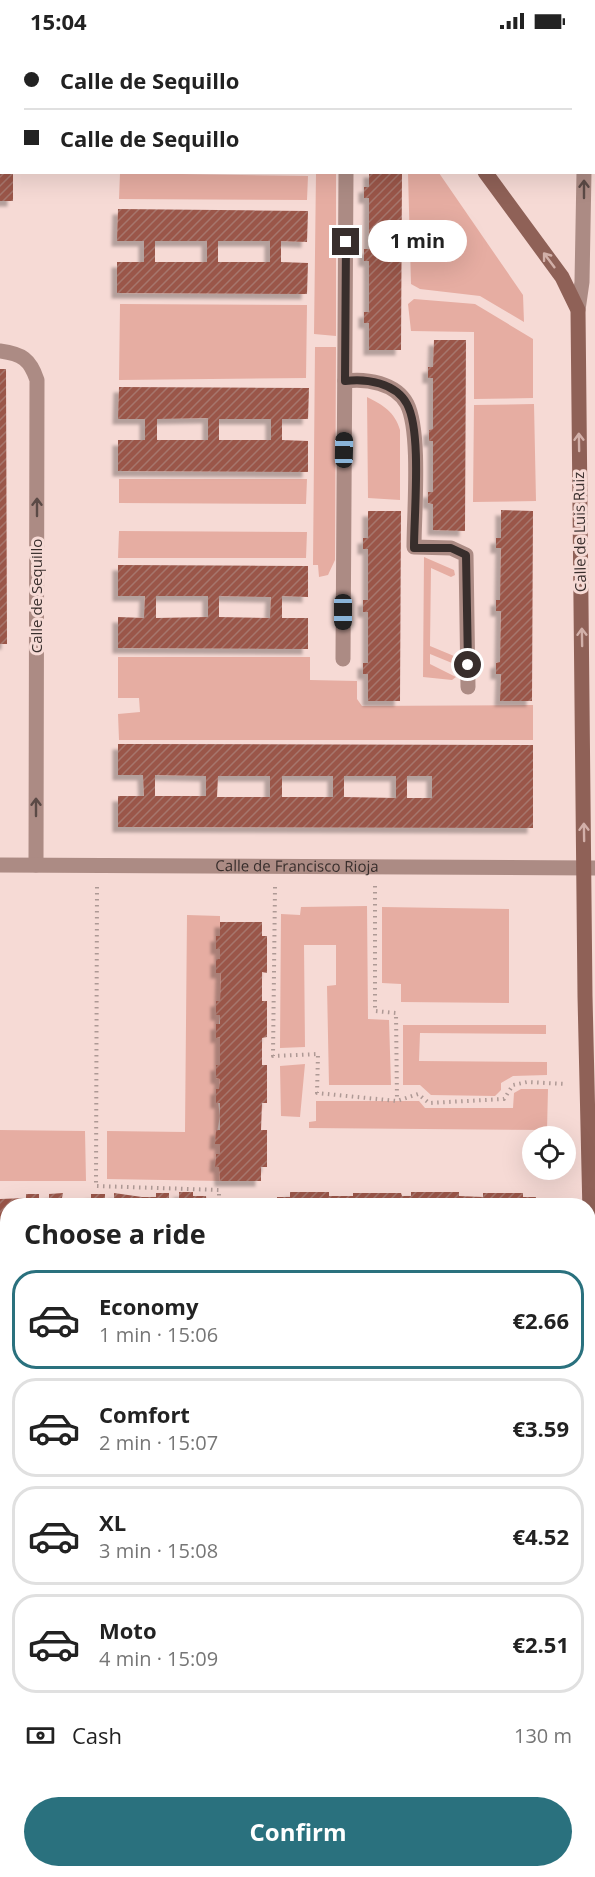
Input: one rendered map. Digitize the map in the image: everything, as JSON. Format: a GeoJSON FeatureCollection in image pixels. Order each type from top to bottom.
{"type":"FeatureCollection","features":[{"type":"Feature","properties":{"kind":"street"},"geometry":{"type":"LineString","coordinates":[[342,659],[346,174]]}},
{"type":"Feature","properties":{"kind":"street"},"geometry":{"type":"LineString","coordinates":[[486,174],[562,278],[578,310]]}},
{"type":"Feature","properties":{"kind":"street","name":"Calle de Luis Ruiz"},"geometry":{"type":"LineString","coordinates":[[584,174],[582,282],[578,310],[590,868],[585,996],[590,1198]]}},
{"type":"Feature","properties":{"kind":"street","name":"Calle de Sequillo"},"geometry":{"type":"LineString","coordinates":[[0,351],[23,355],[32,366],[37,380],[36,865]]}},
{"type":"Feature","properties":{"kind":"street"},"geometry":{"type":"LineString","coordinates":[[345,381],[378,382],[406,402],[414,422],[414,548],[451,548],[466,555],[468,687]]}},
{"type":"Feature","properties":{"kind":"street","name":"Calle de Francisco Rioja"},"geometry":{"type":"LineString","coordinates":[[0,865],[590,868]]}},
{"type":"Feature","properties":{"kind":"street"},"geometry":{"type":"LineString","coordinates":[[585,996],[595,1028]]}},
{"type":"Feature","properties":{"kind":"path"},"geometry":{"type":"LineString","coordinates":[[97,865],[96,1186],[219,1190],[219,1198]]}},
{"type":"Feature","properties":{"kind":"path"},"geometry":{"type":"LineString","coordinates":[[275,866],[273,1056],[318,1054],[317,1093],[397,1101],[418,1094],[429,1102],[504,1099],[513,1085],[527,1083],[588,1085]]}},
{"type":"Feature","properties":{"kind":"path"},"geometry":{"type":"LineString","coordinates":[[375,866],[375,1011],[396,1013],[397,1101]]}},
{"type":"Feature","properties":{"kind":"shaded area"},"geometry":{"type":"Polygon","coordinates":[[[120,174],[308,176],[307,200],[119,199],[120,174]]]}},
{"type":"Feature","properties":{"kind":"shaded area"},"geometry":{"type":"Polygon","coordinates":[[[316,174],[336,174],[336,336],[314,334],[316,174]]]}},
{"type":"Feature","properties":{"kind":"shaded area"},"geometry":{"type":"Polygon","coordinates":[[[408,174],[440,174],[523,295],[524,322],[480,296],[420,289],[411,284],[408,174]]]}},
{"type":"Feature","properties":{"kind":"shaded area"},"geometry":{"type":"Polygon","coordinates":[[[414,299],[475,304],[533,339],[533,398],[474,399],[474,332],[411,331],[408,304],[414,299]]]}},
{"type":"Feature","properties":{"kind":"shaded area"},"geometry":{"type":"Polygon","coordinates":[[[120,304],[307,305],[306,378],[119,380],[120,304]]]}},
{"type":"Feature","properties":{"kind":"shaded area"},"geometry":{"type":"Polygon","coordinates":[[[315,347],[336,347],[335,560],[328,575],[319,577],[318,565],[313,565],[315,347]]]}},
{"type":"Feature","properties":{"kind":"shaded area"},"geometry":{"type":"Polygon","coordinates":[[[367,397],[388,410],[395,418],[400,430],[400,500],[368,498],[367,397]]]}},
{"type":"Feature","properties":{"kind":"shaded area"},"geometry":{"type":"Polygon","coordinates":[[[534,404],[536,501],[473,502],[474,405],[534,404]]]}},
{"type":"Feature","properties":{"kind":"shaded area"},"geometry":{"type":"Polygon","coordinates":[[[119,479],[307,479],[306,504],[119,503],[119,479]]]}},
{"type":"Feature","properties":{"kind":"shaded area"},"geometry":{"type":"Polygon","coordinates":[[[119,531],[307,532],[306,558],[118,558],[119,531]]]}},
{"type":"Feature","properties":{"kind":"shaded area"},"geometry":{"type":"Polygon","coordinates":[[[424,557],[454,570],[455,575],[451,577],[431,568],[430,646],[454,656],[455,660],[452,663],[430,654],[430,664],[456,677],[452,680],[423,677],[424,557]]]}},
{"type":"Feature","properties":{"kind":"shaded area"},"geometry":{"type":"Polygon","coordinates":[[[118,657],[310,657],[310,680],[357,681],[357,699],[362,706],[533,705],[533,740],[119,740],[118,714],[140,712],[139,698],[118,698],[118,657]]]}},
{"type":"Feature","properties":{"kind":"shaded area"},"geometry":{"type":"Polygon","coordinates":[[[367,906],[368,1019],[389,1020],[391,1085],[329,1085],[327,986],[336,985],[336,945],[304,945],[305,1047],[280,1048],[281,914],[300,915],[301,907],[367,906]]]}},
{"type":"Feature","properties":{"kind":"shaded area"},"geometry":{"type":"Polygon","coordinates":[[[382,907],[509,909],[509,1003],[401,1002],[401,984],[382,983],[382,907]]]}},
{"type":"Feature","properties":{"kind":"shaded area"},"geometry":{"type":"Polygon","coordinates":[[[187,915],[220,916],[220,936],[216,936],[216,949],[220,949],[220,959],[216,960],[216,972],[221,973],[220,1001],[216,1001],[216,1014],[220,1015],[217,1038],[220,1037],[220,1065],[216,1065],[216,1078],[220,1079],[219,1089],[216,1089],[220,1116],[215,1143],[220,1144],[220,1154],[216,1154],[215,1167],[219,1167],[220,1181],[107,1179],[107,1131],[185,1132],[187,915]]]}},
{"type":"Feature","properties":{"kind":"shaded area"},"geometry":{"type":"Polygon","coordinates":[[[403,1025],[546,1025],[546,1034],[420,1033],[419,1061],[547,1062],[547,1075],[513,1076],[501,1083],[501,1090],[495,1096],[431,1095],[420,1085],[403,1085],[403,1025]]]}},
{"type":"Feature","properties":{"kind":"shaded area"},"geometry":{"type":"Polygon","coordinates":[[[305,1064],[300,1117],[281,1116],[280,1066],[305,1064]]]}},
{"type":"Feature","properties":{"kind":"shaded area"},"geometry":{"type":"Polygon","coordinates":[[[521,1089],[548,1089],[547,1126],[522,1126],[522,1130],[309,1128],[309,1122],[316,1121],[316,1101],[419,1101],[425,1108],[513,1108],[514,1093],[521,1089]]]}},
{"type":"Feature","properties":{"kind":"shaded area"},"geometry":{"type":"Polygon","coordinates":[[[0,1130],[85,1131],[86,1181],[0,1181],[0,1130]]]}},
{"type":"Feature","properties":{"kind":"building"},"geometry":{"type":"Polygon","coordinates":[[[0,174],[13,174],[13,201],[0,201],[0,174]]]}},
{"type":"Feature","properties":{"kind":"building"},"geometry":{"type":"Polygon","coordinates":[[[369,174],[402,174],[401,350],[369,350],[369,323],[364,323],[364,312],[369,312],[369,261],[364,261],[364,249],[369,249],[369,198],[364,198],[364,187],[369,187],[369,174]]]}},
{"type":"Feature","properties":{"kind":"building"},"geometry":{"type":"Polygon","coordinates":[[[118,209],[308,211],[307,242],[281,241],[281,262],[308,263],[307,294],[117,293],[117,262],[144,262],[144,241],[117,241],[118,209]],[[155,241],[155,262],[207,262],[207,241],[155,241]],[[218,241],[218,262],[270,262],[270,241],[218,241]]]}},
{"type":"Feature","properties":{"kind":"building"},"geometry":{"type":"Polygon","coordinates":[[[434,340],[466,340],[465,531],[433,530],[433,504],[428,503],[428,492],[433,492],[433,441],[429,441],[429,430],[433,429],[433,378],[428,378],[428,367],[433,367],[434,340]]]}},
{"type":"Feature","properties":{"kind":"building"},"geometry":{"type":"Polygon","coordinates":[[[0,369],[6,369],[7,644],[0,644],[0,369]]]}},
{"type":"Feature","properties":{"kind":"building"},"geometry":{"type":"Polygon","coordinates":[[[119,387],[309,388],[308,419],[282,419],[282,440],[308,441],[308,472],[118,471],[118,440],[145,440],[145,419],[118,419],[119,387]],[[208,418],[157,419],[157,440],[208,440],[208,418]],[[219,419],[219,440],[271,440],[271,419],[219,419]]]}},
{"type":"Feature","properties":{"kind":"building"},"geometry":{"type":"Polygon","coordinates":[[[501,510],[533,511],[532,701],[500,701],[501,674],[496,674],[496,663],[500,662],[501,611],[496,611],[496,600],[500,600],[501,548],[496,548],[496,538],[501,538],[501,510]]]}},
{"type":"Feature","properties":{"kind":"building"},"geometry":{"type":"Polygon","coordinates":[[[368,511],[401,511],[400,701],[368,701],[368,674],[363,674],[363,663],[368,663],[368,612],[363,612],[363,600],[368,600],[368,549],[363,549],[363,538],[368,538],[368,511]]]}},
{"type":"Feature","properties":{"kind":"building"},"geometry":{"type":"Polygon","coordinates":[[[118,565],[308,566],[308,597],[282,596],[282,618],[308,618],[308,649],[118,648],[118,617],[144,618],[145,596],[118,596],[118,565]],[[156,596],[156,618],[208,617],[208,596],[156,596]],[[219,596],[219,617],[270,618],[271,597],[219,596]]]}},
{"type":"Feature","properties":{"kind":"building"},"geometry":{"type":"Polygon","coordinates":[[[118,744],[533,745],[533,828],[118,827],[118,796],[144,796],[143,775],[118,775],[118,744]],[[155,775],[155,796],[206,796],[206,776],[155,775]],[[218,776],[217,797],[270,797],[270,776],[218,776]],[[282,776],[282,797],[333,797],[333,776],[282,776]],[[344,776],[344,797],[396,798],[396,776],[344,776]],[[407,776],[407,798],[432,798],[432,776],[407,776]]]}},
{"type":"Feature","properties":{"kind":"building"},"geometry":{"type":"Polygon","coordinates":[[[220,922],[262,922],[262,936],[267,936],[267,973],[262,972],[262,1001],[267,1001],[267,1037],[262,1038],[262,1065],[267,1065],[267,1103],[262,1103],[261,1130],[267,1130],[267,1167],[261,1167],[261,1181],[220,1181],[219,1167],[215,1167],[216,1154],[220,1154],[220,1144],[215,1144],[216,1130],[220,1130],[220,1103],[216,1103],[216,1089],[219,1089],[220,1079],[216,1078],[216,1065],[220,1065],[220,1037],[216,1038],[216,1024],[220,1024],[220,1015],[216,1015],[216,1001],[220,1001],[221,973],[216,973],[216,959],[220,959],[220,949],[216,949],[216,936],[220,936],[220,922]]]}},
{"type":"Feature","properties":{"kind":"building"},"geometry":{"type":"Polygon","coordinates":[[[179,1192],[193,1192],[193,1196],[206,1196],[206,1198],[179,1198],[179,1192]]]}},
{"type":"Feature","properties":{"kind":"building"},"geometry":{"type":"Polygon","coordinates":[[[290,1192],[329,1192],[329,1196],[353,1196],[353,1193],[401,1193],[402,1196],[411,1196],[411,1192],[459,1192],[459,1196],[483,1197],[483,1193],[523,1193],[523,1197],[536,1198],[277,1198],[290,1197],[290,1192]]]}},
{"type":"Feature","properties":{"kind":"building"},"geometry":{"type":"Polygon","coordinates":[[[63,1193],[62,1198],[49,1198],[49,1194],[63,1193]]]}},
{"type":"Feature","properties":{"kind":"building"},"geometry":{"type":"Polygon","coordinates":[[[114,1193],[156,1197],[156,1193],[169,1193],[169,1198],[114,1198],[114,1193]]]}},
{"type":"Feature","properties":{"kind":"building"},"geometry":{"type":"Polygon","coordinates":[[[26,1194],[39,1194],[39,1198],[26,1198],[26,1194]]]}},
{"type":"Feature","properties":{"kind":"building"},"geometry":{"type":"Polygon","coordinates":[[[91,1194],[105,1194],[105,1198],[91,1198],[91,1194]]]}},
{"type":"Feature","properties":{"kind":"route"},"geometry":{"type":"LineString","coordinates":[[346,242],[345,381],[357,379],[378,382],[406,402],[414,422],[414,548],[451,548],[466,555],[468,665]]}}]}
